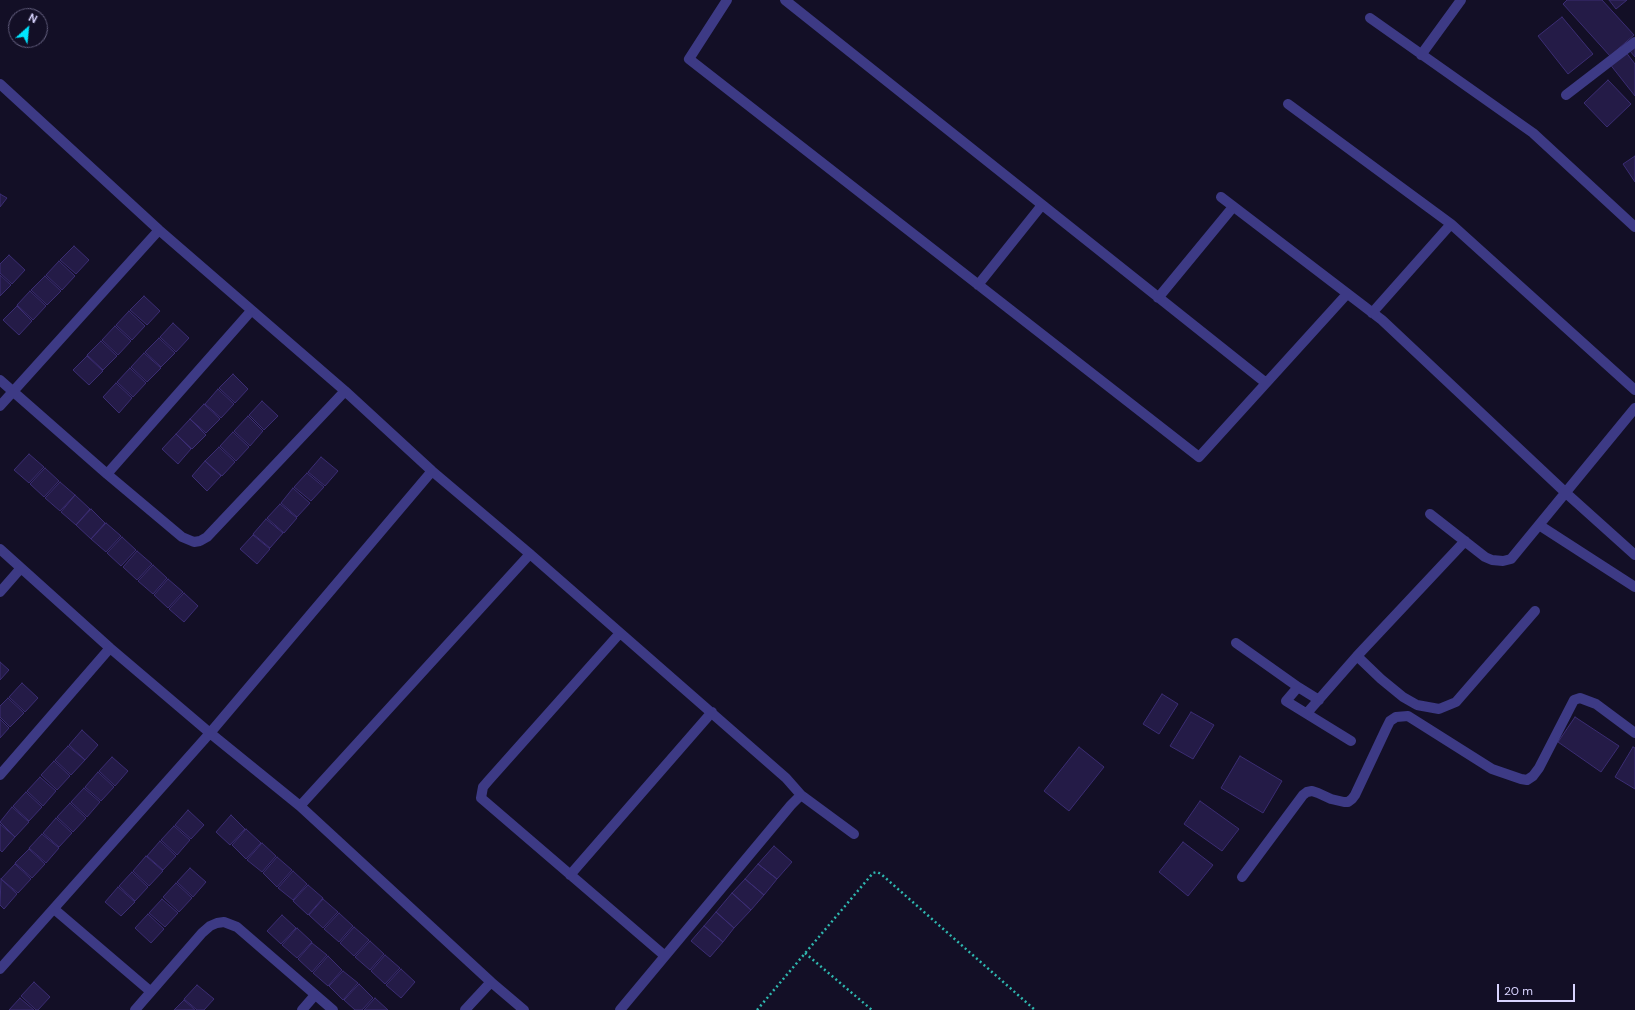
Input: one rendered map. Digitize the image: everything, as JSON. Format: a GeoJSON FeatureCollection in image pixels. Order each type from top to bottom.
{"type":"FeatureCollection","features":[{"type":"Feature","properties":{"kind":"street"},"geometry":{"type":"LineString","coordinates":[[727,0],[689,59],[1199,457],[1347,294]]}},
{"type":"Feature","properties":{"kind":"street"},"geometry":{"type":"LineString","coordinates":[[785,0],[1266,383]]}},
{"type":"Feature","properties":{"kind":"street"},"geometry":{"type":"LineString","coordinates":[[1421,55],[1462,0]]}},
{"type":"Feature","properties":{"kind":"street"},"geometry":{"type":"LineString","coordinates":[[1370,18],[1533,133],[1635,227]]}},
{"type":"Feature","properties":{"kind":"street"},"geometry":{"type":"LineString","coordinates":[[1566,95],[1635,42]]}},
{"type":"Feature","properties":{"kind":"street"},"geometry":{"type":"LineString","coordinates":[[0,84],[159,230],[345,391],[432,471],[712,712],[786,778],[801,795],[854,834]]}},
{"type":"Feature","properties":{"kind":"street"},"geometry":{"type":"LineString","coordinates":[[1288,104],[1451,224],[1635,390]]}},
{"type":"Feature","properties":{"kind":"street"},"geometry":{"type":"LineString","coordinates":[[1221,197],[1382,320],[1566,493],[1635,555]]}},
{"type":"Feature","properties":{"kind":"street"},"geometry":{"type":"LineString","coordinates":[[978,285],[1042,205]]}},
{"type":"Feature","properties":{"kind":"street"},"geometry":{"type":"LineString","coordinates":[[1158,298],[1233,207]]}},
{"type":"Feature","properties":{"kind":"street"},"geometry":{"type":"LineString","coordinates":[[1372,313],[1451,224]]}},
{"type":"Feature","properties":{"kind":"street"},"geometry":{"type":"LineString","coordinates":[[0,406],[159,230]]}},
{"type":"Feature","properties":{"kind":"street"},"geometry":{"type":"LineString","coordinates":[[107,474],[251,311]]}},
{"type":"Feature","properties":{"kind":"street"},"geometry":{"type":"LineString","coordinates":[[0,380],[107,474],[182,537],[194,542],[200,541],[207,537],[345,391]]}},
{"type":"Feature","properties":{"kind":"street"},"geometry":{"type":"LineString","coordinates":[[1430,514],[1485,557],[1492,560],[1503,561],[1511,559],[1635,408]]}},
{"type":"Feature","properties":{"kind":"street"},"geometry":{"type":"LineString","coordinates":[[0,969],[210,733],[432,471]]}},
{"type":"Feature","properties":{"kind":"street"},"geometry":{"type":"LineString","coordinates":[[1539,525],[1635,587]]}},
{"type":"Feature","properties":{"kind":"street"},"geometry":{"type":"LineString","coordinates":[[1307,713],[1357,656],[1465,541]]}},
{"type":"Feature","properties":{"kind":"street"},"geometry":{"type":"LineString","coordinates":[[0,549],[110,648],[210,733],[300,806],[491,982],[524,1010]]}},
{"type":"Feature","properties":{"kind":"street"},"geometry":{"type":"LineString","coordinates":[[300,806],[530,554]]}},
{"type":"Feature","properties":{"kind":"street"},"geometry":{"type":"LineString","coordinates":[[0,592],[21,568]]}},
{"type":"Feature","properties":{"kind":"street"},"geometry":{"type":"LineString","coordinates":[[1357,656],[1381,679],[1404,697],[1417,705],[1440,709],[1456,702],[1534,611]]}},
{"type":"Feature","properties":{"kind":"street"},"geometry":{"type":"LineString","coordinates":[[620,633],[483,787],[481,798],[665,956]]}},
{"type":"Feature","properties":{"kind":"street"},"geometry":{"type":"LineString","coordinates":[[1236,643],[1319,700]]}},
{"type":"Feature","properties":{"kind":"street"},"geometry":{"type":"LineString","coordinates":[[0,775],[110,648]]}},
{"type":"Feature","properties":{"kind":"street"},"geometry":{"type":"LineString","coordinates":[[1298,687],[1286,701],[1351,741]]}},
{"type":"Feature","properties":{"kind":"street"},"geometry":{"type":"LineString","coordinates":[[1242,877],[1303,795],[1307,792],[1312,791],[1331,799],[1344,802],[1348,802],[1352,799],[1390,721],[1396,716],[1408,716],[1492,769],[1510,776],[1527,780],[1533,776],[1539,768],[1574,700],[1580,698],[1596,704],[1635,733]]}},
{"type":"Feature","properties":{"kind":"street"},"geometry":{"type":"LineString","coordinates":[[570,875],[712,712]]}},
{"type":"Feature","properties":{"kind":"street"},"geometry":{"type":"LineString","coordinates":[[620,1010],[791,805],[801,795]]}},
{"type":"Feature","properties":{"kind":"street"},"geometry":{"type":"LineString","coordinates":[[54,909],[150,991]]}},
{"type":"Feature","properties":{"kind":"street"},"geometry":{"type":"LineString","coordinates":[[135,1010],[202,933],[210,926],[224,922],[237,927],[333,1010]]}},
{"type":"Feature","properties":{"kind":"street"},"geometry":{"type":"LineString","coordinates":[[465,1010],[491,982]]}},
{"type":"Feature","properties":{"kind":"street"},"geometry":{"type":"LineString","coordinates":[[302,1010],[315,995]]}},
{"type":"Feature","properties":{"kind":"path"},"geometry":{"type":"LineString","coordinates":[[757,1010],[873,873],[877,872],[887,879],[1035,1010]]}},
{"type":"Feature","properties":{"kind":"path"},"geometry":{"type":"LineString","coordinates":[[805,953],[872,1010]]}},
{"type":"Feature","properties":{"kind":"building"},"geometry":{"type":"Polygon","coordinates":[[[1567,0],[1602,0],[1634,35],[1610,56],[1563,4],[1567,0]]]}},
{"type":"Feature","properties":{"kind":"building"},"geometry":{"type":"Polygon","coordinates":[[[1609,0],[1627,0],[1616,9],[1609,0]]]}},
{"type":"Feature","properties":{"kind":"building"},"geometry":{"type":"Polygon","coordinates":[[[1562,17],[1593,54],[1568,74],[1538,36],[1562,17]]]}},
{"type":"Feature","properties":{"kind":"building"},"geometry":{"type":"Polygon","coordinates":[[[1635,47],[1635,57],[1630,51],[1635,47]]]}},
{"type":"Feature","properties":{"kind":"building"},"geometry":{"type":"Polygon","coordinates":[[[1625,51],[1635,64],[1635,96],[1609,63],[1625,51]]]}},
{"type":"Feature","properties":{"kind":"building"},"geometry":{"type":"Polygon","coordinates":[[[1608,80],[1631,104],[1607,127],[1584,103],[1608,80]]]}},
{"type":"Feature","properties":{"kind":"building"},"geometry":{"type":"Polygon","coordinates":[[[1635,156],[1635,182],[1623,164],[1635,156]]]}},
{"type":"Feature","properties":{"kind":"building"},"geometry":{"type":"Polygon","coordinates":[[[0,194],[7,198],[0,207],[0,194]]]}},
{"type":"Feature","properties":{"kind":"building"},"geometry":{"type":"Polygon","coordinates":[[[74,246],[89,260],[76,274],[60,260],[74,246]]]}},
{"type":"Feature","properties":{"kind":"building"},"geometry":{"type":"Polygon","coordinates":[[[9,255],[25,270],[12,284],[0,273],[0,264],[9,255]]]}},
{"type":"Feature","properties":{"kind":"building"},"geometry":{"type":"Polygon","coordinates":[[[59,261],[75,276],[62,290],[46,275],[59,261]]]}},
{"type":"Feature","properties":{"kind":"building"},"geometry":{"type":"Polygon","coordinates":[[[0,275],[11,285],[0,296],[0,275]]]}},
{"type":"Feature","properties":{"kind":"building"},"geometry":{"type":"Polygon","coordinates":[[[45,276],[61,291],[47,305],[31,290],[45,276]]]}},
{"type":"Feature","properties":{"kind":"building"},"geometry":{"type":"Polygon","coordinates":[[[30,291],[46,306],[33,320],[17,305],[30,291]]]}},
{"type":"Feature","properties":{"kind":"building"},"geometry":{"type":"Polygon","coordinates":[[[144,296],[160,311],[147,325],[130,310],[144,296]]]}},
{"type":"Feature","properties":{"kind":"building"},"geometry":{"type":"Polygon","coordinates":[[[17,306],[32,321],[19,335],[3,320],[17,306]]]}},
{"type":"Feature","properties":{"kind":"building"},"geometry":{"type":"Polygon","coordinates":[[[129,311],[145,326],[132,340],[116,325],[129,311]]]}},
{"type":"Feature","properties":{"kind":"building"},"geometry":{"type":"Polygon","coordinates":[[[173,323],[189,338],[176,352],[160,337],[173,323]]]}},
{"type":"Feature","properties":{"kind":"building"},"geometry":{"type":"Polygon","coordinates":[[[115,326],[131,341],[118,355],[102,340],[115,326]]]}},
{"type":"Feature","properties":{"kind":"building"},"geometry":{"type":"Polygon","coordinates":[[[159,338],[175,353],[161,367],[145,352],[159,338]]]}},
{"type":"Feature","properties":{"kind":"building"},"geometry":{"type":"Polygon","coordinates":[[[101,341],[117,356],[103,370],[87,355],[101,341]]]}},
{"type":"Feature","properties":{"kind":"building"},"geometry":{"type":"Polygon","coordinates":[[[144,353],[161,368],[147,382],[131,367],[144,353]]]}},
{"type":"Feature","properties":{"kind":"building"},"geometry":{"type":"Polygon","coordinates":[[[87,356],[103,371],[89,385],[73,370],[87,356]]]}},
{"type":"Feature","properties":{"kind":"building"},"geometry":{"type":"Polygon","coordinates":[[[130,368],[146,383],[133,397],[117,382],[130,368]]]}},
{"type":"Feature","properties":{"kind":"building"},"geometry":{"type":"Polygon","coordinates":[[[233,374],[248,389],[235,403],[219,388],[233,374]]]}},
{"type":"Feature","properties":{"kind":"building"},"geometry":{"type":"Polygon","coordinates":[[[116,383],[132,398],[119,413],[103,397],[116,383]]]}},
{"type":"Feature","properties":{"kind":"building"},"geometry":{"type":"Polygon","coordinates":[[[218,389],[234,404],[221,418],[205,404],[218,389]]]}},
{"type":"Feature","properties":{"kind":"building"},"geometry":{"type":"Polygon","coordinates":[[[262,401],[278,416],[264,430],[249,415],[262,401]]]}},
{"type":"Feature","properties":{"kind":"building"},"geometry":{"type":"Polygon","coordinates":[[[204,404],[220,419],[206,433],[190,419],[204,404]]]}},
{"type":"Feature","properties":{"kind":"building"},"geometry":{"type":"Polygon","coordinates":[[[248,416],[263,431],[250,446],[234,431],[248,416]]]}},
{"type":"Feature","properties":{"kind":"building"},"geometry":{"type":"Polygon","coordinates":[[[190,419],[206,435],[192,449],[176,434],[190,419]]]}},
{"type":"Feature","properties":{"kind":"building"},"geometry":{"type":"Polygon","coordinates":[[[233,432],[249,447],[236,461],[220,446],[233,432]]]}},
{"type":"Feature","properties":{"kind":"building"},"geometry":{"type":"Polygon","coordinates":[[[176,434],[191,449],[178,464],[162,449],[176,434]]]}},
{"type":"Feature","properties":{"kind":"building"},"geometry":{"type":"Polygon","coordinates":[[[219,447],[235,462],[222,476],[205,461],[219,447]]]}},
{"type":"Feature","properties":{"kind":"building"},"geometry":{"type":"Polygon","coordinates":[[[29,454],[44,467],[29,483],[14,470],[29,454]]]}},
{"type":"Feature","properties":{"kind":"building"},"geometry":{"type":"Polygon","coordinates":[[[321,457],[338,471],[325,486],[308,472],[321,457]]]}},
{"type":"Feature","properties":{"kind":"building"},"geometry":{"type":"Polygon","coordinates":[[[205,461],[221,476],[207,491],[192,476],[205,461]]]}},
{"type":"Feature","properties":{"kind":"building"},"geometry":{"type":"Polygon","coordinates":[[[45,468],[59,481],[44,497],[30,484],[45,468]]]}},
{"type":"Feature","properties":{"kind":"building"},"geometry":{"type":"Polygon","coordinates":[[[307,473],[324,487],[311,501],[294,487],[307,473]]]}},
{"type":"Feature","properties":{"kind":"building"},"geometry":{"type":"Polygon","coordinates":[[[60,482],[75,495],[60,511],[45,498],[60,482]]]}},
{"type":"Feature","properties":{"kind":"building"},"geometry":{"type":"Polygon","coordinates":[[[293,488],[310,503],[297,517],[281,503],[293,488]]]}},
{"type":"Feature","properties":{"kind":"building"},"geometry":{"type":"Polygon","coordinates":[[[75,495],[90,509],[76,525],[61,512],[75,495]]]}},
{"type":"Feature","properties":{"kind":"building"},"geometry":{"type":"Polygon","coordinates":[[[280,504],[297,518],[284,533],[267,518],[280,504]]]}},
{"type":"Feature","properties":{"kind":"building"},"geometry":{"type":"Polygon","coordinates":[[[91,509],[105,523],[91,539],[76,525],[91,509]]]}},
{"type":"Feature","properties":{"kind":"building"},"geometry":{"type":"Polygon","coordinates":[[[266,519],[283,533],[270,548],[253,534],[266,519]]]}},
{"type":"Feature","properties":{"kind":"building"},"geometry":{"type":"Polygon","coordinates":[[[106,523],[121,536],[106,552],[91,539],[106,523]]]}},
{"type":"Feature","properties":{"kind":"building"},"geometry":{"type":"Polygon","coordinates":[[[253,535],[270,549],[257,564],[240,549],[253,535]]]}},
{"type":"Feature","properties":{"kind":"building"},"geometry":{"type":"Polygon","coordinates":[[[122,537],[136,550],[121,566],[107,553],[122,537]]]}},
{"type":"Feature","properties":{"kind":"building"},"geometry":{"type":"Polygon","coordinates":[[[137,551],[152,564],[137,580],[123,567],[137,551]]]}},
{"type":"Feature","properties":{"kind":"building"},"geometry":{"type":"Polygon","coordinates":[[[153,565],[167,578],[153,594],[138,581],[153,565]]]}},
{"type":"Feature","properties":{"kind":"building"},"geometry":{"type":"Polygon","coordinates":[[[168,579],[183,592],[168,608],[154,595],[168,579]]]}},
{"type":"Feature","properties":{"kind":"building"},"geometry":{"type":"Polygon","coordinates":[[[184,593],[198,606],[184,622],[169,609],[184,593]]]}},
{"type":"Feature","properties":{"kind":"building"},"geometry":{"type":"Polygon","coordinates":[[[0,662],[9,670],[0,680],[0,662]]]}},
{"type":"Feature","properties":{"kind":"building"},"geometry":{"type":"Polygon","coordinates":[[[22,683],[38,698],[25,712],[9,697],[22,683]]]}},
{"type":"Feature","properties":{"kind":"building"},"geometry":{"type":"Polygon","coordinates":[[[1162,694],[1178,704],[1159,734],[1143,724],[1162,694]]]}},
{"type":"Feature","properties":{"kind":"building"},"geometry":{"type":"Polygon","coordinates":[[[8,698],[24,713],[10,727],[0,717],[0,706],[8,698]]]}},
{"type":"Feature","properties":{"kind":"building"},"geometry":{"type":"Polygon","coordinates":[[[1191,712],[1214,725],[1193,759],[1170,746],[1191,712]]]}},
{"type":"Feature","properties":{"kind":"building"},"geometry":{"type":"Polygon","coordinates":[[[1575,717],[1619,746],[1601,772],[1558,742],[1575,717]]]}},
{"type":"Feature","properties":{"kind":"building"},"geometry":{"type":"Polygon","coordinates":[[[0,719],[9,728],[0,738],[0,719]]]}},
{"type":"Feature","properties":{"kind":"building"},"geometry":{"type":"Polygon","coordinates":[[[82,730],[98,745],[85,760],[69,745],[82,730]]]}},
{"type":"Feature","properties":{"kind":"building"},"geometry":{"type":"Polygon","coordinates":[[[68,746],[85,760],[71,775],[55,760],[68,746]]]}},
{"type":"Feature","properties":{"kind":"building"},"geometry":{"type":"Polygon","coordinates":[[[1079,747],[1104,767],[1069,811],[1044,791],[1079,747]]]}},
{"type":"Feature","properties":{"kind":"building"},"geometry":{"type":"Polygon","coordinates":[[[1633,747],[1635,748],[1635,789],[1615,777],[1633,747]]]}},
{"type":"Feature","properties":{"kind":"building"},"geometry":{"type":"Polygon","coordinates":[[[1240,756],[1282,781],[1263,813],[1221,788],[1240,756]]]}},
{"type":"Feature","properties":{"kind":"building"},"geometry":{"type":"Polygon","coordinates":[[[112,757],[128,771],[115,786],[99,771],[112,757]]]}},
{"type":"Feature","properties":{"kind":"building"},"geometry":{"type":"Polygon","coordinates":[[[54,761],[70,776],[57,790],[41,775],[54,761]]]}},
{"type":"Feature","properties":{"kind":"building"},"geometry":{"type":"Polygon","coordinates":[[[98,772],[114,787],[101,801],[85,787],[98,772]]]}},
{"type":"Feature","properties":{"kind":"building"},"geometry":{"type":"Polygon","coordinates":[[[40,777],[56,791],[43,806],[27,791],[40,777]]]}},
{"type":"Feature","properties":{"kind":"building"},"geometry":{"type":"Polygon","coordinates":[[[84,788],[100,802],[87,817],[71,802],[84,788]]]}},
{"type":"Feature","properties":{"kind":"building"},"geometry":{"type":"Polygon","coordinates":[[[26,792],[42,807],[29,821],[13,806],[26,792]]]}},
{"type":"Feature","properties":{"kind":"building"},"geometry":{"type":"Polygon","coordinates":[[[1200,801],[1239,829],[1222,851],[1184,824],[1200,801]]]}},
{"type":"Feature","properties":{"kind":"building"},"geometry":{"type":"Polygon","coordinates":[[[70,803],[86,818],[73,832],[57,817],[70,803]]]}},
{"type":"Feature","properties":{"kind":"building"},"geometry":{"type":"Polygon","coordinates":[[[12,807],[29,822],[15,837],[0,822],[12,807]]]}},
{"type":"Feature","properties":{"kind":"building"},"geometry":{"type":"Polygon","coordinates":[[[188,810],[204,825],[191,839],[175,825],[188,810]]]}},
{"type":"Feature","properties":{"kind":"building"},"geometry":{"type":"Polygon","coordinates":[[[231,815],[245,829],[230,845],[216,832],[231,815]]]}},
{"type":"Feature","properties":{"kind":"building"},"geometry":{"type":"Polygon","coordinates":[[[56,818],[72,833],[59,847],[43,833],[56,818]]]}},
{"type":"Feature","properties":{"kind":"building"},"geometry":{"type":"Polygon","coordinates":[[[0,824],[15,837],[2,852],[0,850],[0,824]]]}},
{"type":"Feature","properties":{"kind":"building"},"geometry":{"type":"Polygon","coordinates":[[[174,826],[190,840],[177,855],[161,840],[174,826]]]}},
{"type":"Feature","properties":{"kind":"building"},"geometry":{"type":"Polygon","coordinates":[[[246,829],[261,843],[246,859],[232,845],[246,829]]]}},
{"type":"Feature","properties":{"kind":"building"},"geometry":{"type":"Polygon","coordinates":[[[42,834],[59,848],[46,863],[29,848],[42,834]]]}},
{"type":"Feature","properties":{"kind":"building"},"geometry":{"type":"Polygon","coordinates":[[[160,841],[176,856],[163,870],[147,856],[160,841]]]}},
{"type":"Feature","properties":{"kind":"building"},"geometry":{"type":"Polygon","coordinates":[[[1183,842],[1213,865],[1188,896],[1159,872],[1183,842]]]}},
{"type":"Feature","properties":{"kind":"building"},"geometry":{"type":"Polygon","coordinates":[[[262,843],[276,856],[262,872],[247,860],[262,843]]]}},
{"type":"Feature","properties":{"kind":"building"},"geometry":{"type":"Polygon","coordinates":[[[774,846],[792,862],[777,879],[758,864],[774,846]]]}},
{"type":"Feature","properties":{"kind":"building"},"geometry":{"type":"Polygon","coordinates":[[[29,849],[45,864],[32,878],[15,863],[29,849]]]}},
{"type":"Feature","properties":{"kind":"building"},"geometry":{"type":"Polygon","coordinates":[[[146,856],[163,871],[149,886],[133,871],[146,856]]]}},
{"type":"Feature","properties":{"kind":"building"},"geometry":{"type":"Polygon","coordinates":[[[277,857],[292,870],[277,887],[263,873],[277,857]]]}},
{"type":"Feature","properties":{"kind":"building"},"geometry":{"type":"Polygon","coordinates":[[[15,864],[31,879],[18,893],[1,879],[15,864]]]}},
{"type":"Feature","properties":{"kind":"building"},"geometry":{"type":"Polygon","coordinates":[[[758,864],[777,879],[764,895],[745,879],[758,864]]]}},
{"type":"Feature","properties":{"kind":"building"},"geometry":{"type":"Polygon","coordinates":[[[190,868],[206,882],[193,897],[177,882],[190,868]]]}},
{"type":"Feature","properties":{"kind":"building"},"geometry":{"type":"Polygon","coordinates":[[[293,871],[307,884],[293,900],[278,888],[293,871]]]}},
{"type":"Feature","properties":{"kind":"building"},"geometry":{"type":"Polygon","coordinates":[[[132,872],[148,887],[135,901],[119,886],[132,872]]]}},
{"type":"Feature","properties":{"kind":"building"},"geometry":{"type":"Polygon","coordinates":[[[1,879],[17,894],[4,909],[0,905],[1,879]]]}},
{"type":"Feature","properties":{"kind":"building"},"geometry":{"type":"Polygon","coordinates":[[[745,879],[764,895],[751,910],[732,893],[745,879]]]}},
{"type":"Feature","properties":{"kind":"building"},"geometry":{"type":"Polygon","coordinates":[[[176,883],[192,898],[179,912],[163,897],[176,883]]]}},
{"type":"Feature","properties":{"kind":"building"},"geometry":{"type":"Polygon","coordinates":[[[308,885],[323,898],[308,915],[293,901],[308,885]]]}},
{"type":"Feature","properties":{"kind":"building"},"geometry":{"type":"Polygon","coordinates":[[[118,887],[135,902],[121,916],[105,902],[118,887]]]}},
{"type":"Feature","properties":{"kind":"building"},"geometry":{"type":"Polygon","coordinates":[[[732,893],[751,910],[734,928],[716,912],[732,893]]]}},
{"type":"Feature","properties":{"kind":"building"},"geometry":{"type":"Polygon","coordinates":[[[162,899],[178,913],[165,927],[149,913],[162,899]]]}},
{"type":"Feature","properties":{"kind":"building"},"geometry":{"type":"Polygon","coordinates":[[[323,899],[338,912],[323,928],[309,915],[323,899]]]}},
{"type":"Feature","properties":{"kind":"building"},"geometry":{"type":"Polygon","coordinates":[[[716,912],[734,928],[723,942],[704,926],[716,912]]]}},
{"type":"Feature","properties":{"kind":"building"},"geometry":{"type":"Polygon","coordinates":[[[339,913],[353,926],[339,942],[324,929],[339,913]]]}},
{"type":"Feature","properties":{"kind":"building"},"geometry":{"type":"Polygon","coordinates":[[[148,914],[164,929],[151,943],[135,928],[148,914]]]}},
{"type":"Feature","properties":{"kind":"building"},"geometry":{"type":"Polygon","coordinates":[[[282,915],[296,928],[281,944],[267,931],[282,915]]]}},
{"type":"Feature","properties":{"kind":"building"},"geometry":{"type":"Polygon","coordinates":[[[704,926],[723,942],[710,957],[691,941],[704,926]]]}},
{"type":"Feature","properties":{"kind":"building"},"geometry":{"type":"Polygon","coordinates":[[[354,927],[369,940],[354,956],[340,943],[354,927]]]}},
{"type":"Feature","properties":{"kind":"building"},"geometry":{"type":"Polygon","coordinates":[[[297,928],[312,942],[297,958],[282,945],[297,928]]]}},
{"type":"Feature","properties":{"kind":"building"},"geometry":{"type":"Polygon","coordinates":[[[370,941],[384,954],[370,970],[355,957],[370,941]]]}},
{"type":"Feature","properties":{"kind":"building"},"geometry":{"type":"Polygon","coordinates":[[[312,943],[327,955],[312,972],[298,959],[312,943]]]}},
{"type":"Feature","properties":{"kind":"building"},"geometry":{"type":"Polygon","coordinates":[[[385,955],[400,968],[385,984],[371,971],[385,955]]]}},
{"type":"Feature","properties":{"kind":"building"},"geometry":{"type":"Polygon","coordinates":[[[328,956],[342,970],[328,986],[313,973],[328,956]]]}},
{"type":"Feature","properties":{"kind":"building"},"geometry":{"type":"Polygon","coordinates":[[[401,969],[415,982],[401,998],[386,985],[401,969]]]}},
{"type":"Feature","properties":{"kind":"building"},"geometry":{"type":"Polygon","coordinates":[[[343,971],[358,983],[343,1000],[329,986],[343,971]]]}},
{"type":"Feature","properties":{"kind":"building"},"geometry":{"type":"Polygon","coordinates":[[[34,982],[50,997],[38,1010],[36,1010],[21,996],[34,982]]]}},
{"type":"Feature","properties":{"kind":"building"},"geometry":{"type":"Polygon","coordinates":[[[359,984],[373,998],[362,1010],[355,1010],[344,1000],[359,984]]]}},
{"type":"Feature","properties":{"kind":"building"},"geometry":{"type":"Polygon","coordinates":[[[197,985],[214,999],[204,1010],[197,1010],[184,999],[197,985]]]}},
{"type":"Feature","properties":{"kind":"building"},"geometry":{"type":"Polygon","coordinates":[[[20,998],[34,1010],[9,1010],[20,998]]]}},
{"type":"Feature","properties":{"kind":"building"},"geometry":{"type":"Polygon","coordinates":[[[375,998],[388,1010],[364,1010],[375,998]]]}},
{"type":"Feature","properties":{"kind":"building"},"geometry":{"type":"Polygon","coordinates":[[[184,1000],[195,1010],[174,1010],[184,1000]]]}}]}
